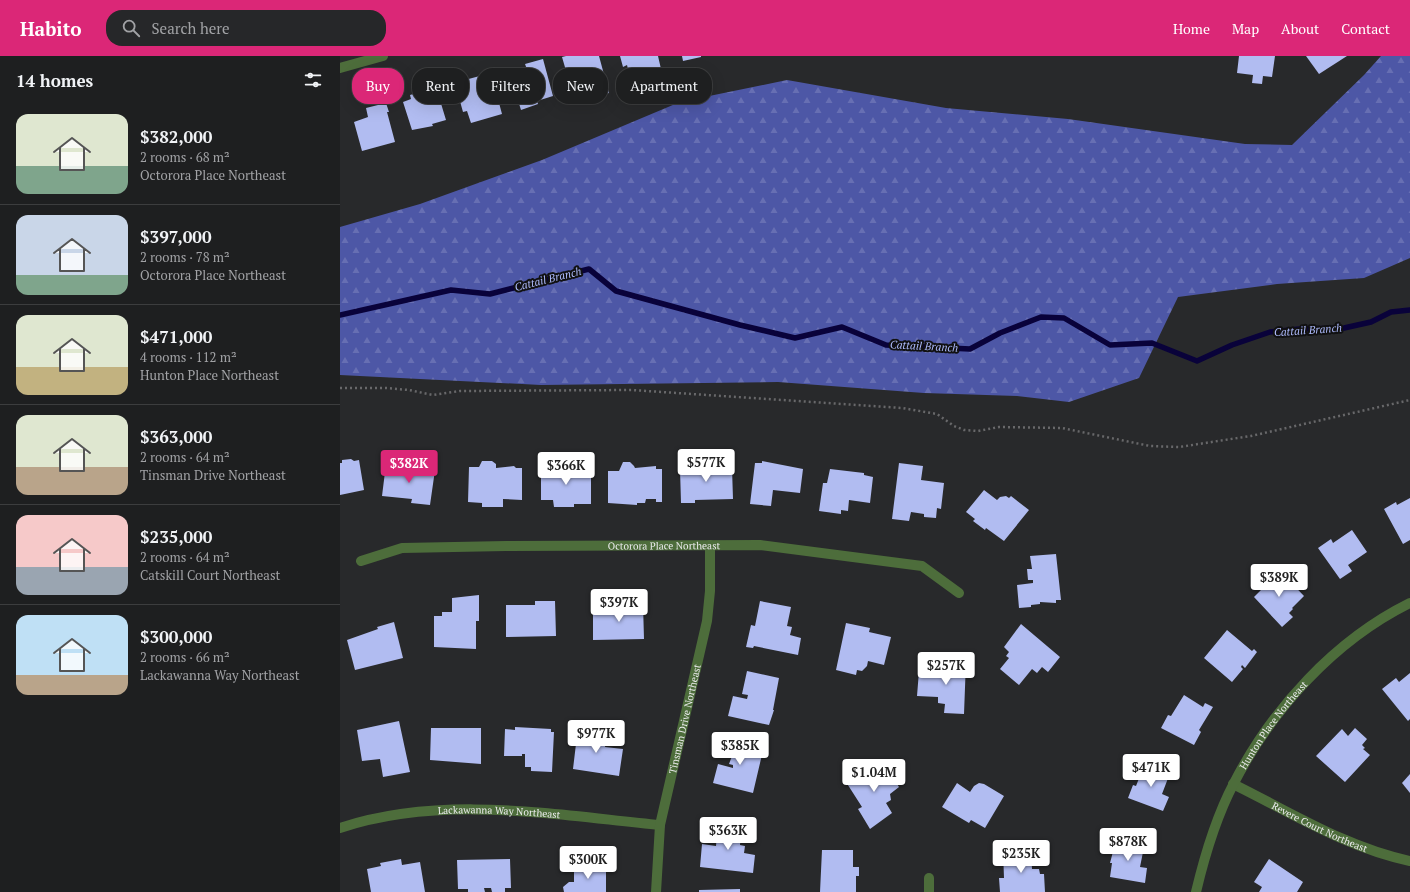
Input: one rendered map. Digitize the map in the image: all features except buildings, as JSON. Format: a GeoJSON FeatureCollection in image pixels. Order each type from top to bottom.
{"type":"FeatureCollection","features":[{"type":"Feature","properties":{"kind":"street"},"geometry":{"type":"LineString","coordinates":[[340,68],[382,56]]}},
{"type":"Feature","properties":{"kind":"street","name":"Tinsman Drive Northeast"},"geometry":{"type":"LineString","coordinates":[[656,892],[660,825],[707,621],[710,591],[710,545]]}},
{"type":"Feature","properties":{"kind":"street","name":"Octorora Place Northeast"},"geometry":{"type":"LineString","coordinates":[[361,561],[402,548],[760,545],[922,566],[959,593]]}},
{"type":"Feature","properties":{"kind":"street","name":"Hunton Place Northeast"},"geometry":{"type":"LineString","coordinates":[[1196,892],[1203,860],[1215,825],[1233,784],[1247,758],[1272,722],[1300,687],[1332,657],[1367,629],[1410,603]]}},
{"type":"Feature","properties":{"kind":"street","name":"Revere Court Northeast"},"geometry":{"type":"LineString","coordinates":[[1233,784],[1356,845],[1391,857],[1410,860]]}},
{"type":"Feature","properties":{"kind":"street","name":"Lackawanna Way Northeast"},"geometry":{"type":"LineString","coordinates":[[340,828],[388,816],[437,810],[483,808],[660,825]]}},
{"type":"Feature","properties":{"kind":"street"},"geometry":{"type":"LineString","coordinates":[[929,878],[929,892]]}},
{"type":"Feature","properties":{"kind":"path"},"geometry":{"type":"LineString","coordinates":[[340,388],[359,387],[409,390],[433,395],[460,391],[632,390],[902,408],[937,414],[954,426],[964,430],[978,431],[999,427],[1062,428],[1150,446],[1178,447],[1251,436],[1410,400]]}},
{"type":"Feature","properties":{"kind":"green space"},"geometry":{"type":"Polygon","coordinates":[[[1381,56],[1410,56],[1410,258],[1364,278],[1277,284],[1178,297],[1139,378],[1069,402],[1017,396],[924,393],[778,382],[541,385],[340,375],[340,227],[420,204],[542,160],[675,104],[712,104],[712,95],[787,80],[946,108],[1068,119],[1245,144],[1292,145],[1364,75],[1381,56]]]}},
{"type":"Feature","properties":{"kind":"waterway","name":"Cattail Branch"},"geometry":{"type":"LineString","coordinates":[[340,315],[451,290],[490,294],[589,269],[616,291],[740,325],[795,338],[842,327],[886,345],[970,349],[1000,333],[1041,317],[1064,318],[1110,345],[1152,343],[1197,361],[1232,345],[1270,332],[1300,329],[1344,328],[1371,322],[1391,312],[1410,310]]}}]}
